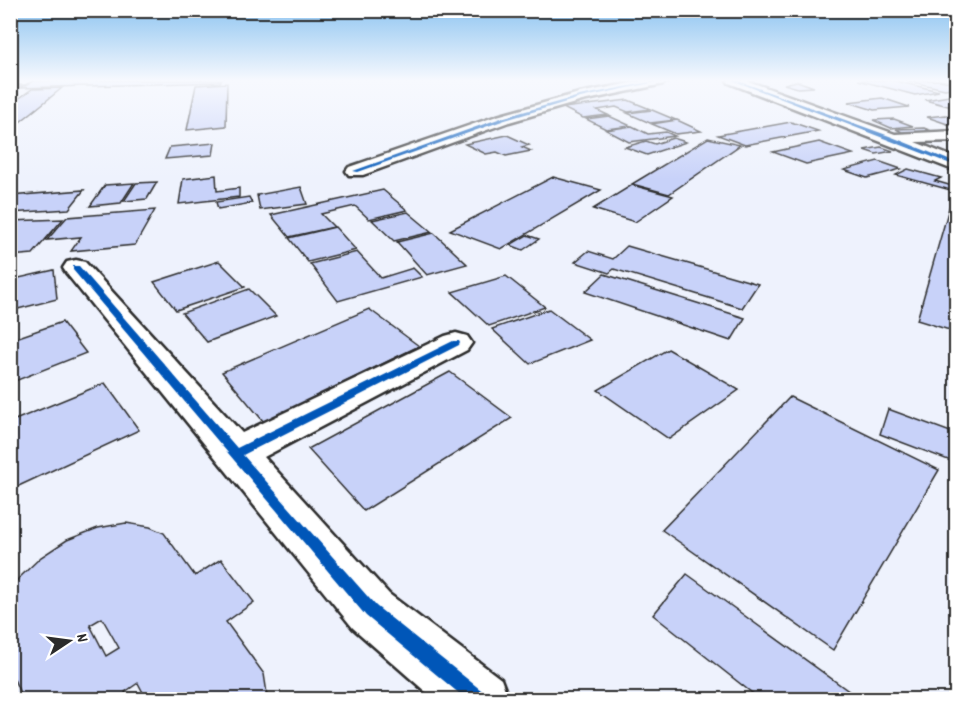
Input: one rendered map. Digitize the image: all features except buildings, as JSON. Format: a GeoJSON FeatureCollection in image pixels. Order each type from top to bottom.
{"type":"FeatureCollection","features":[{"type":"Feature","properties":{"kind":"street"},"geometry":{"type":"LineString","coordinates":[[356,171],[523,113]]}},
{"type":"Feature","properties":{"kind":"street"},"geometry":{"type":"LineString","coordinates":[[824,113],[957,165]]}},
{"type":"Feature","properties":{"kind":"street"},"geometry":{"type":"LineString","coordinates":[[890,138],[957,136]]}},
{"type":"Feature","properties":{"kind":"street"},"geometry":{"type":"LineString","coordinates":[[76,268],[371,611],[480,699]]}},
{"type":"Feature","properties":{"kind":"street"},"geometry":{"type":"LineString","coordinates":[[235,454],[456,343]]}},
{"type":"Feature","properties":{"kind":"cycle path"},"geometry":{"type":"LineString","coordinates":[[356,171],[523,113]]}},
{"type":"Feature","properties":{"kind":"cycle path"},"geometry":{"type":"LineString","coordinates":[[823,113],[956,165]]}},
{"type":"Feature","properties":{"kind":"cycle path"},"geometry":{"type":"LineString","coordinates":[[76,268],[371,611],[480,700]]}},
{"type":"Feature","properties":{"kind":"cycle path"},"geometry":{"type":"LineString","coordinates":[[235,454],[456,343]]}}]}
